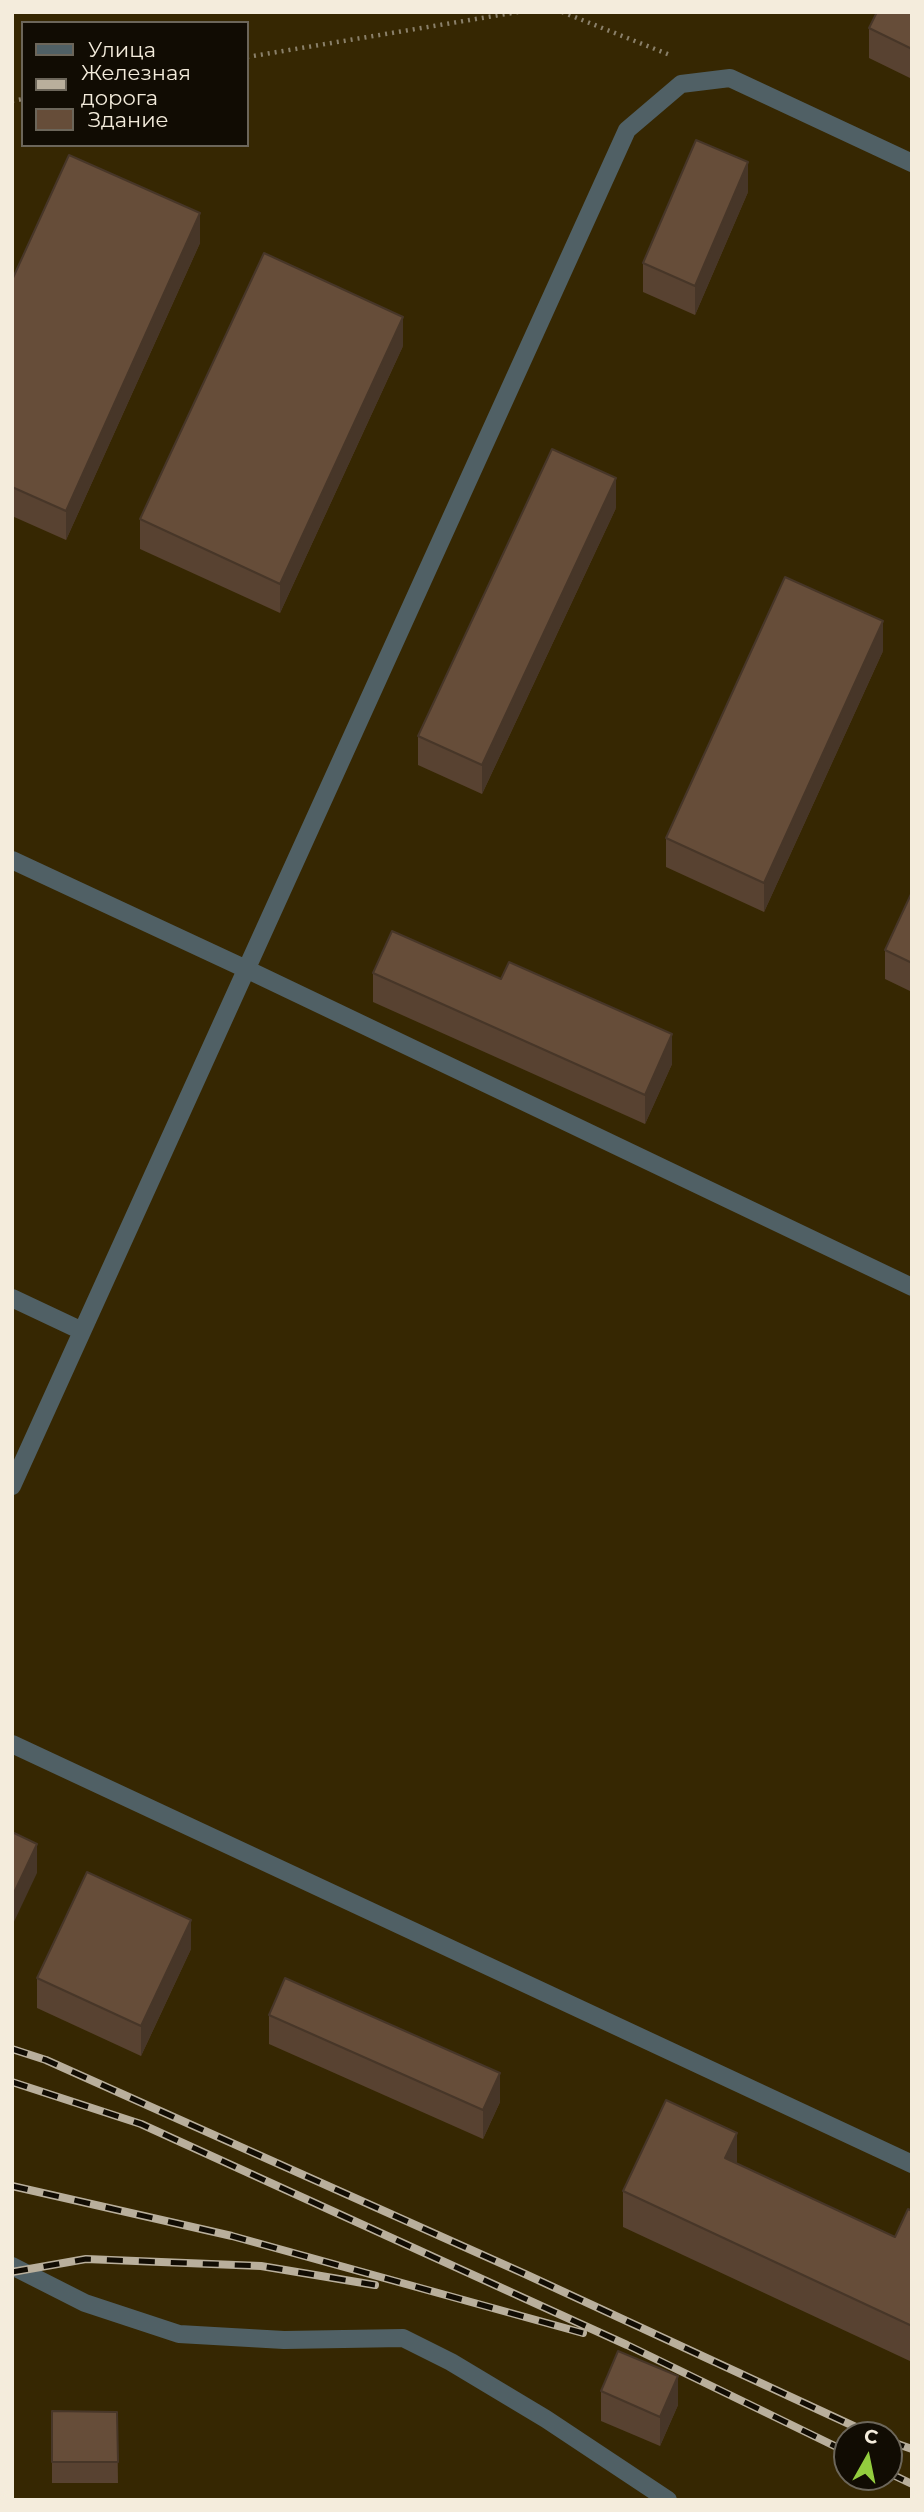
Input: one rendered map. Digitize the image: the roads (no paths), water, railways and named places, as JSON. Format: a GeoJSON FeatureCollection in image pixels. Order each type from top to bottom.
{"type":"FeatureCollection","features":[{"type":"Feature","properties":{"kind":"lane"},"geometry":{"type":"LineString","coordinates":[[12,1486],[627,130],[681,85],[730,78],[912,163]]}},
{"type":"Feature","properties":{"kind":"lane"},"geometry":{"type":"LineString","coordinates":[[12,860],[912,1287]]}},
{"type":"Feature","properties":{"kind":"lane"},"geometry":{"type":"LineString","coordinates":[[12,1298],[82,1331]]}},
{"type":"Feature","properties":{"kind":"lane"},"geometry":{"type":"LineString","coordinates":[[12,1744],[912,2164]]}},
{"type":"Feature","properties":{"kind":"lane"},"geometry":{"type":"LineString","coordinates":[[12,2266],[85,2303],[179,2334],[284,2340],[403,2338],[451,2362],[546,2419],[668,2500]]}},
{"type":"Feature","properties":{"kind":"railway"},"geometry":{"type":"LineString","coordinates":[[12,2049],[46,2060],[525,2274],[843,2421]]}},
{"type":"Feature","properties":{"kind":"railway"},"geometry":{"type":"LineString","coordinates":[[12,2082],[141,2124],[627,2345],[833,2445]]}},
{"type":"Feature","properties":{"kind":"railway"},"geometry":{"type":"LineString","coordinates":[[12,2186],[232,2236],[583,2333]]}},
{"type":"Feature","properties":{"kind":"railway"},"geometry":{"type":"LineString","coordinates":[[12,2272],[86,2259],[261,2266],[375,2285]]}},
{"type":"Feature","properties":{"kind":"railway"},"geometry":{"type":"LineString","coordinates":[[903,2446],[912,2449]]}},
{"type":"Feature","properties":{"kind":"railway"},"geometry":{"type":"LineString","coordinates":[[903,2480],[912,2484]]}}]}
